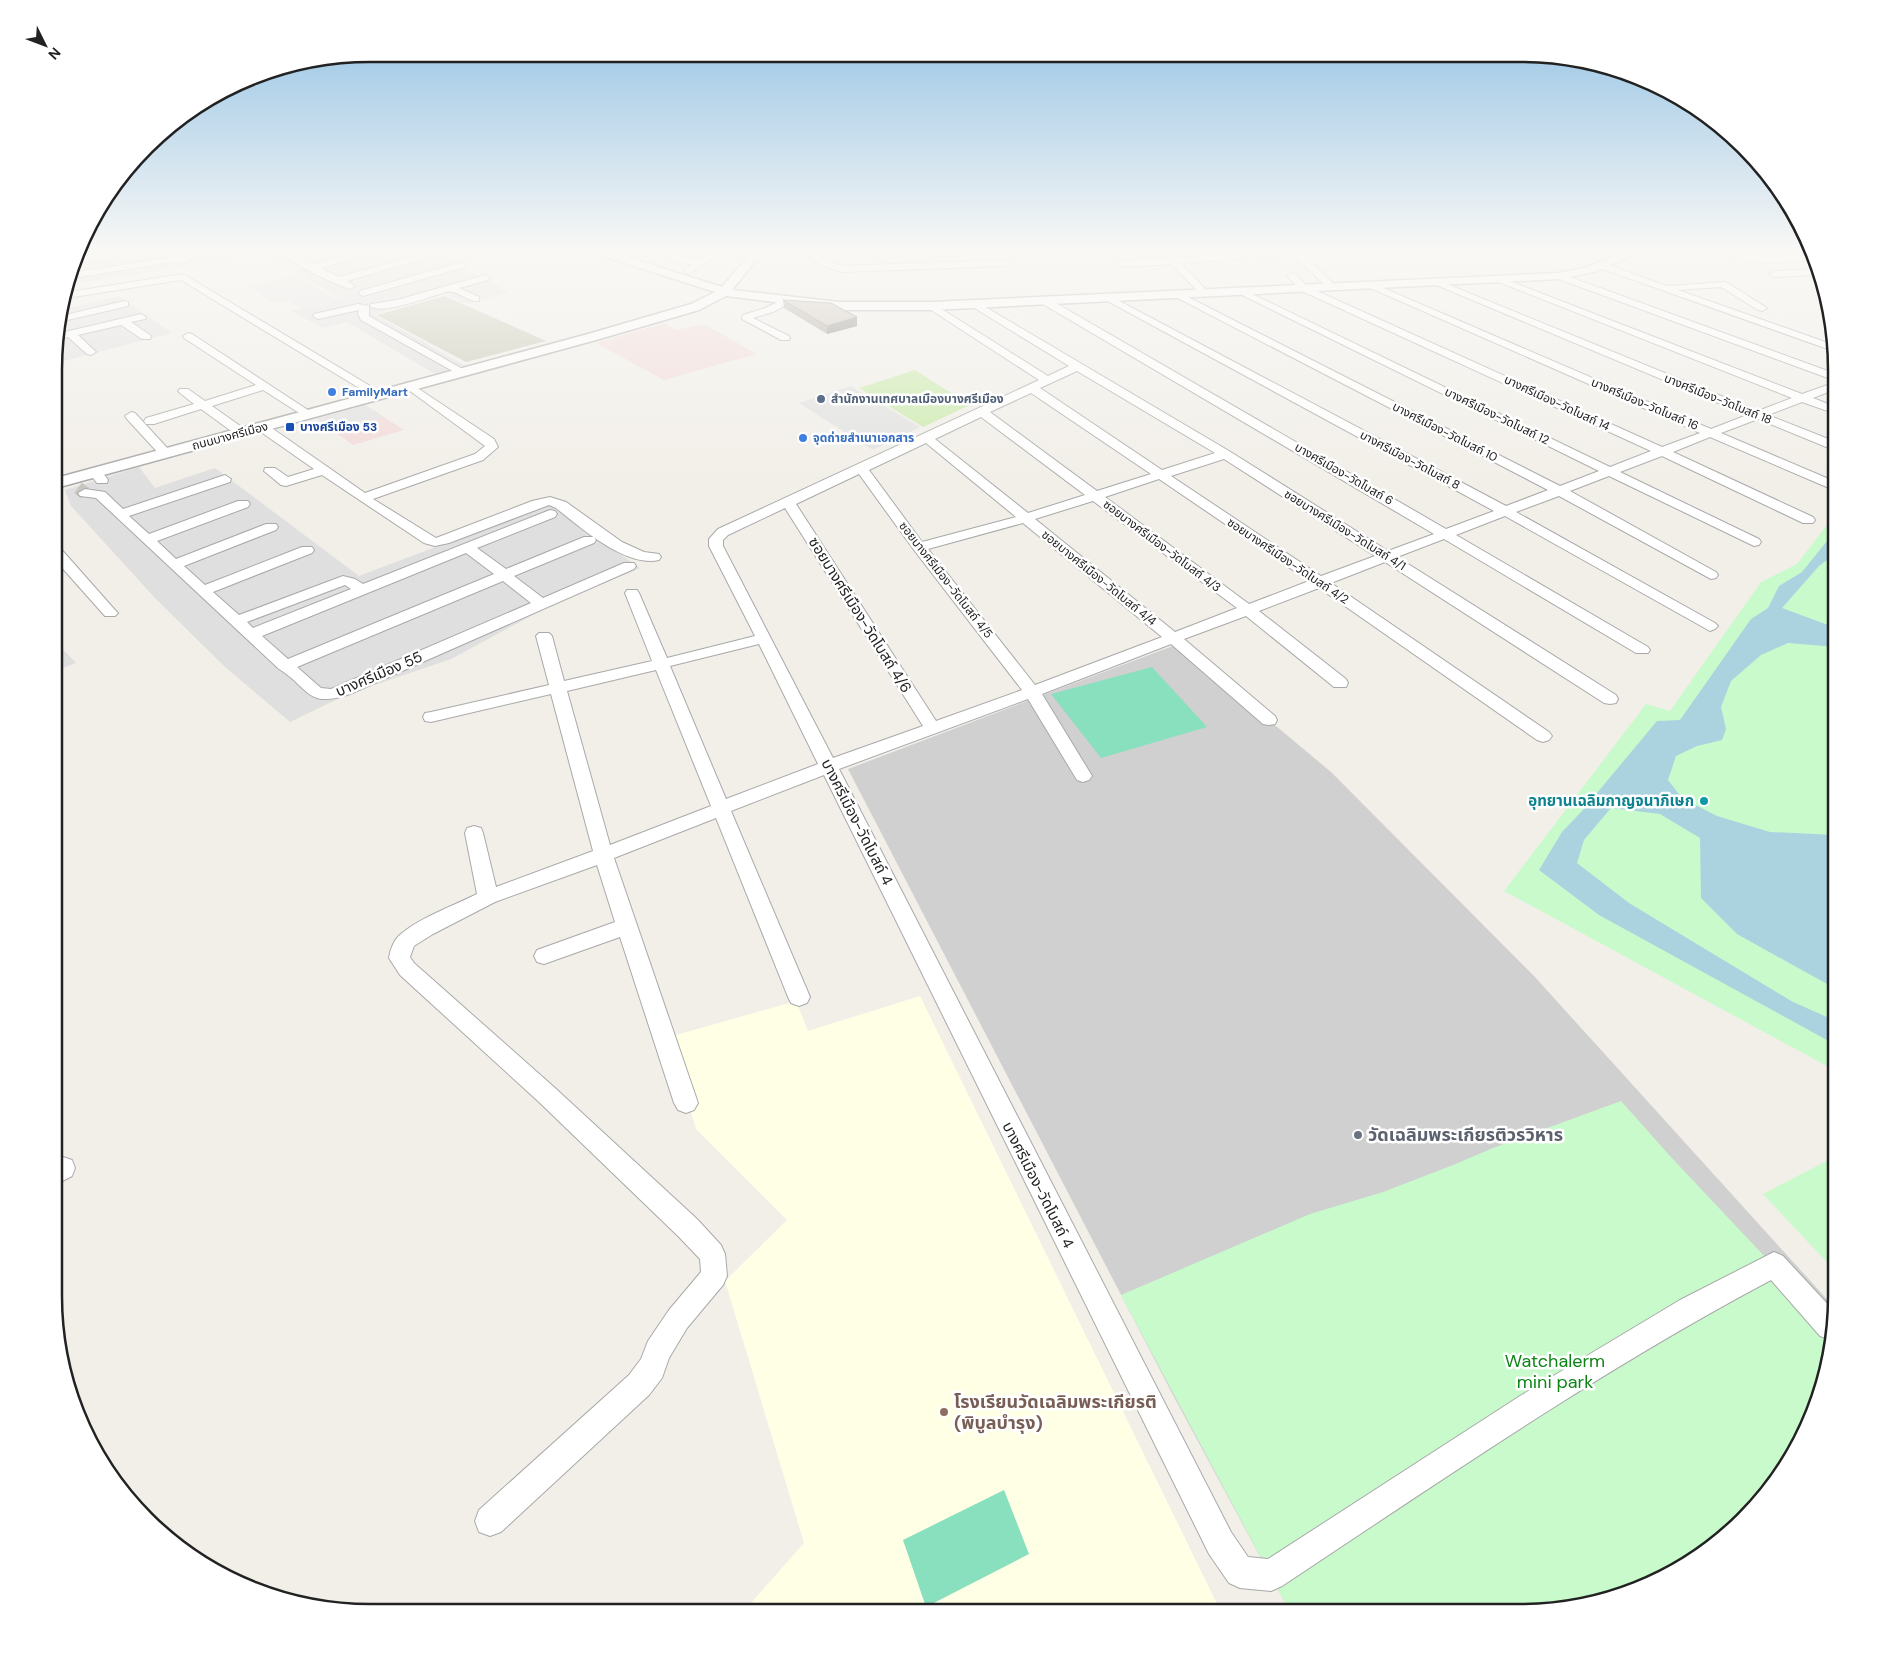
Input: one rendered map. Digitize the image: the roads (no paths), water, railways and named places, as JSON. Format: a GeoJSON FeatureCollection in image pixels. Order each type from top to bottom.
{"type":"FeatureCollection","features":[{"type":"Feature","properties":{"kind":"street"},"geometry":{"type":"LineString","coordinates":[[64,335],[99,328]]}},
{"type":"Feature","properties":{"kind":"street"},"geometry":{"type":"LineString","coordinates":[[132,328],[146,337]]}},
{"type":"Feature","properties":{"kind":"street"},"geometry":{"type":"LineString","coordinates":[[267,328],[378,395]]}},
{"type":"Feature","properties":{"kind":"street"},"geometry":{"type":"LineString","coordinates":[[383,328],[462,372]]}},
{"type":"Feature","properties":{"kind":"street","name":"ถนนบางศรีเมือง"},"geometry":{"type":"LineString","coordinates":[[62,484],[78,487],[101,483],[165,453],[621,328]]}},
{"type":"Feature","properties":{"kind":"street"},"geometry":{"type":"LineString","coordinates":[[764,328],[785,338]]}},
{"type":"Feature","properties":{"kind":"street"},"geometry":{"type":"LineString","coordinates":[[966,328],[1046,380]]}},
{"type":"Feature","properties":{"kind":"street"},"geometry":{"type":"LineString","coordinates":[[1013,328],[1078,366]]}},
{"type":"Feature","properties":{"kind":"street","name":"บางศรีเมือง-วัดโบสถ์ 6"},"geometry":{"type":"LineString","coordinates":[[1091,328],[1642,650]]}},
{"type":"Feature","properties":{"kind":"street","name":"บางศรีเมือง-วัดโบสถ์ 8"},"geometry":{"type":"LineString","coordinates":[[1163,328],[1505,511],[1710,626]]}},
{"type":"Feature","properties":{"kind":"street","name":"บางศรีเมือง-วัดโบสถ์ 10"},"geometry":{"type":"LineString","coordinates":[[1241,328],[1560,490],[1711,575]]}},
{"type":"Feature","properties":{"kind":"street","name":"บางศรีเมือง-วัดโบสถ์ 12"},"geometry":{"type":"LineString","coordinates":[[1315,328],[1754,542]]}},
{"type":"Feature","properties":{"kind":"street","name":"บางศรีเมือง-วัดโบสถ์ 14"},"geometry":{"type":"LineString","coordinates":[[1391,328],[1584,415],[1808,520]]}},
{"type":"Feature","properties":{"kind":"street","name":"บางศรีเมือง-วัดโบสถ์ 16"},"geometry":{"type":"LineString","coordinates":[[1467,328],[1828,484]]}},
{"type":"Feature","properties":{"kind":"street","name":"บางศรีเมือง-วัดโบสถ์ 18"},"geometry":{"type":"LineString","coordinates":[[1545,328],[1828,444]]}},
{"type":"Feature","properties":{"kind":"street"},"geometry":{"type":"LineString","coordinates":[[1621,328],[1828,408]]}},
{"type":"Feature","properties":{"kind":"street"},"geometry":{"type":"LineString","coordinates":[[1700,328],[1828,375]]}},
{"type":"Feature","properties":{"kind":"street"},"geometry":{"type":"LineString","coordinates":[[1776,328],[1827,346]]}},
{"type":"Feature","properties":{"kind":"street"},"geometry":{"type":"LineString","coordinates":[[71,334],[91,352]]}},
{"type":"Feature","properties":{"kind":"street"},"geometry":{"type":"LineString","coordinates":[[188,336],[308,414]]}},
{"type":"Feature","properties":{"kind":"street","name":"บางศรีเมือง-วัดโบสถ์ 4"},"geometry":{"type":"LineString","coordinates":[[1078,366],[723,532],[716,539],[716,546],[1216,1534],[1240,1572],[1271,1576],[1530,1406],[1689,1310],[1774,1266],[1826,1322]]}},
{"type":"Feature","properties":{"kind":"street","name":"ซอยบางศรีเมือง-วัดโบสถ์ 4/1"},"geometry":{"type":"LineString","coordinates":[[1078,366],[1225,454],[1610,699]]}},
{"type":"Feature","properties":{"kind":"street"},"geometry":{"type":"LineString","coordinates":[[150,421],[265,386]]}},
{"type":"Feature","properties":{"kind":"street"},"geometry":{"type":"LineString","coordinates":[[363,498],[479,457],[488,452],[492,447],[490,442],[410,386]]}},
{"type":"Feature","properties":{"kind":"street","name":"ซอยบางศรีเมือง-วัดโบสถ์ 4/2"},"geometry":{"type":"LineString","coordinates":[[1032,388],[1320,582],[1543,736]]}},
{"type":"Feature","properties":{"kind":"street"},"geometry":{"type":"LineString","coordinates":[[490,1521],[639,1385],[652,1368],[658,1351],[678,1319],[714,1276],[712,1254],[688,1228],[547,1095],[407,969],[399,958],[400,951],[408,940],[452,914],[488,897],[603,855],[829,766],[1032,692],[1828,388]]}},
{"type":"Feature","properties":{"kind":"street"},"geometry":{"type":"LineString","coordinates":[[184,390],[242,433]]}},
{"type":"Feature","properties":{"kind":"street","name":"ซอยบางศรีเมือง-วัดโบสถ์ 4/3"},"geometry":{"type":"LineString","coordinates":[[981,412],[1247,610],[1340,683]]}},
{"type":"Feature","properties":{"kind":"street"},"geometry":{"type":"LineString","coordinates":[[131,416],[165,453]]}},
{"type":"Feature","properties":{"kind":"street"},"geometry":{"type":"LineString","coordinates":[[262,427],[363,498],[435,542],[537,504],[550,501],[561,505],[628,551],[644,557],[654,557]]}},
{"type":"Feature","properties":{"kind":"street","name":"ซอยบางศรีเมือง-วัดโบสถ์ 4/4"},"geometry":{"type":"LineString","coordinates":[[927,438],[1173,638],[1269,720]]}},
{"type":"Feature","properties":{"kind":"street"},"geometry":{"type":"LineString","coordinates":[[919,547],[1026,518],[1225,454]]}},
{"type":"Feature","properties":{"kind":"street","name":"ซอยบางศรีเมือง-วัดโบสถ์ 4/5"},"geometry":{"type":"LineString","coordinates":[[861,468],[919,547],[1032,692],[1083,776]]}},
{"type":"Feature","properties":{"kind":"street"},"geometry":{"type":"LineString","coordinates":[[270,471],[286,482],[324,470]]}},
{"type":"Feature","properties":{"kind":"street"},"geometry":{"type":"LineString","coordinates":[[120,514],[225,479]]}},
{"type":"Feature","properties":{"kind":"street"},"geometry":{"type":"LineString","coordinates":[[78,487],[101,483]]}},
{"type":"Feature","properties":{"kind":"street","name":"บางศรีเมือง 55"},"geometry":{"type":"LineString","coordinates":[[101,483],[120,514],[250,635],[321,696],[332,695],[629,566]]}},
{"type":"Feature","properties":{"kind":"street","name":"ซอยบางศรีเมือง-วัดโบสถ์ 4/6"},"geometry":{"type":"LineString","coordinates":[[788,502],[932,729]]}},
{"type":"Feature","properties":{"kind":"street"},"geometry":{"type":"LineString","coordinates":[[147,540],[243,504]]}},
{"type":"Feature","properties":{"kind":"street"},"geometry":{"type":"LineString","coordinates":[[250,635],[550,514]]}},
{"type":"Feature","properties":{"kind":"street"},"geometry":{"type":"LineString","coordinates":[[175,565],[271,527]]}},
{"type":"Feature","properties":{"kind":"street"},"geometry":{"type":"LineString","coordinates":[[285,666],[588,540]]}},
{"type":"Feature","properties":{"kind":"street"},"geometry":{"type":"LineString","coordinates":[[467,546],[542,604]]}},
{"type":"Feature","properties":{"kind":"street"},"geometry":{"type":"LineString","coordinates":[[204,591],[307,550]]}},
{"type":"Feature","properties":{"kind":"street"},"geometry":{"type":"LineString","coordinates":[[62,559],[110,613]]}},
{"type":"Feature","properties":{"kind":"street"},"geometry":{"type":"LineString","coordinates":[[237,621],[343,580],[350,582],[361,590]]}},
{"type":"Feature","properties":{"kind":"street"},"geometry":{"type":"LineString","coordinates":[[632,593],[799,997]]}},
{"type":"Feature","properties":{"kind":"street"},"geometry":{"type":"LineString","coordinates":[[544,636],[603,855],[686,1104]]}},
{"type":"Feature","properties":{"kind":"street"},"geometry":{"type":"LineString","coordinates":[[431,717],[764,638]]}},
{"type":"Feature","properties":{"kind":"street"},"geometry":{"type":"LineString","coordinates":[[474,833],[488,897]]}},
{"type":"Feature","properties":{"kind":"street"},"geometry":{"type":"LineString","coordinates":[[544,956],[627,926]]}},
{"type":"Feature","properties":{"kind":"water"},"geometry":{"type":"Polygon","coordinates":[[[1828,540],[1828,559],[1819,566],[1782,608],[1828,625],[1828,646],[1788,643],[1761,655],[1731,681],[1721,707],[1726,729],[1722,740],[1697,746],[1676,756],[1668,780],[1682,798],[1717,816],[1770,832],[1828,835],[1828,985],[1737,934],[1701,898],[1700,838],[1660,814],[1611,808],[1584,840],[1577,863],[1629,903],[1793,1002],[1828,1017],[1828,1041],[1599,915],[1539,870],[1562,832],[1582,811],[1657,721],[1680,720],[1751,619],[1768,608],[1779,586],[1802,572],[1828,540]]]}},
{"type":"Feature","properties":{"kind":"tunnel"},"geometry":{"type":"LineString","coordinates":[[78,488],[85,493]]}},
{"type":"Feature","properties":{"kind":"place","name":"FamilyMart"},"geometry":{"type":"Point","coordinates":[332,392]}},
{"type":"Feature","properties":{"kind":"place","name":"สำนักงานเทศบาลเมืองบางศรีเมือง"},"geometry":{"type":"Point","coordinates":[821,399]}},
{"type":"Feature","properties":{"kind":"place","name":"บางศรีเมือง 53"},"geometry":{"type":"Point","coordinates":[290,427]}},
{"type":"Feature","properties":{"kind":"place","name":"จุดถ่ายสำเนาเอกสาร"},"geometry":{"type":"Point","coordinates":[803,438]}},
{"type":"Feature","properties":{"kind":"place","name":"อุทยานเฉลิมกาญจนาภิเษก"},"geometry":{"type":"Point","coordinates":[1704,801]}},
{"type":"Feature","properties":{"kind":"place","name":"วัดเฉลิมพระเกียรติวรวิหาร"},"geometry":{"type":"Point","coordinates":[1358,1135]}},
{"type":"Feature","properties":{"kind":"place","name":"โรงเรียนวัดเฉลิมพระเกียรติ (พิบูลบำรุง)"},"geometry":{"type":"Point","coordinates":[944,1412]}},
{"type":"Feature","properties":{"kind":"park label","name":"Watchalerm mini park"},"geometry":{"type":"Point","coordinates":[1555,1371]}}]}
